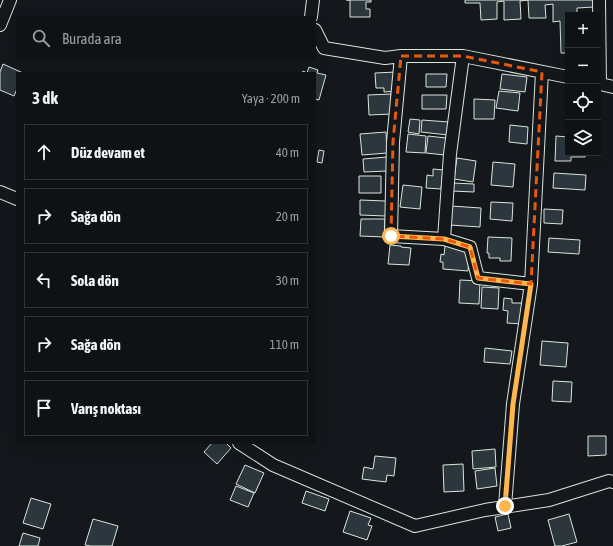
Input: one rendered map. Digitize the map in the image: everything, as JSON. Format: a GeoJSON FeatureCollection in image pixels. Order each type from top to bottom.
{"type":"FeatureCollection","features":[{"type":"Feature","properties":{"kind":"street"},"geometry":{"type":"LineString","coordinates":[[0,25],[10,0]]}},
{"type":"Feature","properties":{"kind":"street"},"geometry":{"type":"LineString","coordinates":[[311,16],[313,0]]}},
{"type":"Feature","properties":{"kind":"street"},"geometry":{"type":"LineString","coordinates":[[599,0],[599,48]]}},
{"type":"Feature","properties":{"kind":"street"},"geometry":{"type":"LineString","coordinates":[[316,32],[324,48],[385,58],[401,56],[463,56],[565,76]]}},
{"type":"Feature","properties":{"kind":"street"},"geometry":{"type":"LineString","coordinates":[[401,56],[393,142],[391,236],[444,239],[470,247],[478,278],[531,284]]}},
{"type":"Feature","properties":{"kind":"street"},"geometry":{"type":"LineString","coordinates":[[444,239],[450,154],[463,56]]}},
{"type":"Feature","properties":{"kind":"street"},"geometry":{"type":"LineString","coordinates":[[505,506],[513,404],[531,284],[542,72]]}},
{"type":"Feature","properties":{"kind":"street"},"geometry":{"type":"LineString","coordinates":[[601,84],[613,87]]}},
{"type":"Feature","properties":{"kind":"street"},"geometry":{"type":"LineString","coordinates":[[0,192],[16,199]]}},
{"type":"Feature","properties":{"kind":"street"},"geometry":{"type":"LineString","coordinates":[[241,444],[273,465],[415,526],[484,510],[549,500],[609,481],[613,482]]}},
{"type":"Feature","properties":{"kind":"highlighted area"},"geometry":{"type":"Polygon","coordinates":[[[401,56],[463,56],[542,72],[531,284],[478,278],[470,247],[444,239],[391,236],[393,142],[401,56]]]}},
{"type":"Feature","properties":{"kind":"building"},"geometry":{"type":"Polygon","coordinates":[[[350,0],[371,0],[371,2],[366,2],[366,9],[370,9],[370,17],[350,17],[350,0]]]}},
{"type":"Feature","properties":{"kind":"building"},"geometry":{"type":"Polygon","coordinates":[[[465,0],[528,0],[520,1],[521,19],[504,20],[504,1],[497,2],[497,19],[481,20],[480,3],[465,3],[465,0]]]}},
{"type":"Feature","properties":{"kind":"building"},"geometry":{"type":"Polygon","coordinates":[[[528,0],[594,0],[594,7],[577,8],[577,12],[565,12],[565,53],[561,53],[560,21],[553,22],[553,4],[545,5],[546,18],[529,18],[528,0]]]}},
{"type":"Feature","properties":{"kind":"building"},"geometry":{"type":"Polygon","coordinates":[[[3,64],[21,72],[16,72],[16,91],[14,96],[0,90],[0,72],[3,64]]]}},
{"type":"Feature","properties":{"kind":"building"},"geometry":{"type":"Polygon","coordinates":[[[309,67],[318,70],[317,73],[326,75],[319,100],[316,99],[316,72],[307,72],[309,67]]]}},
{"type":"Feature","properties":{"kind":"building"},"geometry":{"type":"Polygon","coordinates":[[[396,72],[397,91],[384,92],[384,88],[376,88],[375,73],[396,72]]]}},
{"type":"Feature","properties":{"kind":"building"},"geometry":{"type":"Polygon","coordinates":[[[426,74],[447,74],[446,87],[426,87],[426,74]]]}},
{"type":"Feature","properties":{"kind":"building"},"geometry":{"type":"Polygon","coordinates":[[[502,74],[527,77],[525,92],[500,89],[502,74]]]}},
{"type":"Feature","properties":{"kind":"building"},"geometry":{"type":"Polygon","coordinates":[[[499,91],[520,93],[518,111],[496,108],[499,91]]]}},
{"type":"Feature","properties":{"kind":"building"},"geometry":{"type":"Polygon","coordinates":[[[391,94],[392,114],[369,115],[368,95],[391,94]]]}},
{"type":"Feature","properties":{"kind":"building"},"geometry":{"type":"Polygon","coordinates":[[[422,95],[447,95],[446,109],[422,109],[422,95]]]}},
{"type":"Feature","properties":{"kind":"building"},"geometry":{"type":"Polygon","coordinates":[[[474,99],[495,100],[494,119],[474,119],[474,99]]]}},
{"type":"Feature","properties":{"kind":"building"},"geometry":{"type":"Polygon","coordinates":[[[410,119],[420,120],[419,134],[408,132],[410,119]]]}},
{"type":"Feature","properties":{"kind":"building"},"geometry":{"type":"Polygon","coordinates":[[[422,120],[449,122],[448,135],[421,132],[422,120]]]}},
{"type":"Feature","properties":{"kind":"building"},"geometry":{"type":"Polygon","coordinates":[[[510,125],[528,127],[527,144],[509,142],[510,125]]]}},
{"type":"Feature","properties":{"kind":"building"},"geometry":{"type":"Polygon","coordinates":[[[386,132],[387,153],[362,155],[360,134],[386,132]]]}},
{"type":"Feature","properties":{"kind":"building"},"geometry":{"type":"Polygon","coordinates":[[[408,134],[426,136],[425,153],[406,152],[408,134]]]}},
{"type":"Feature","properties":{"kind":"building"},"geometry":{"type":"Polygon","coordinates":[[[428,136],[446,138],[445,155],[426,153],[428,136]]]}},
{"type":"Feature","properties":{"kind":"building"},"geometry":{"type":"Polygon","coordinates":[[[556,136],[565,137],[565,156],[585,156],[571,157],[571,161],[555,161],[556,136]]]}},
{"type":"Feature","properties":{"kind":"building"},"geometry":{"type":"Polygon","coordinates":[[[319,150],[324,151],[322,163],[317,162],[319,150]]]}},
{"type":"Feature","properties":{"kind":"building"},"geometry":{"type":"Polygon","coordinates":[[[387,157],[388,171],[364,172],[363,159],[387,157]]]}},
{"type":"Feature","properties":{"kind":"building"},"geometry":{"type":"Polygon","coordinates":[[[457,158],[476,161],[473,182],[454,179],[457,158]]]}},
{"type":"Feature","properties":{"kind":"building"},"geometry":{"type":"Polygon","coordinates":[[[493,162],[515,164],[513,187],[491,185],[493,162]]]}},
{"type":"Feature","properties":{"kind":"building"},"geometry":{"type":"Polygon","coordinates":[[[433,169],[443,170],[441,189],[426,188],[427,175],[433,176],[433,169]]]}},
{"type":"Feature","properties":{"kind":"building"},"geometry":{"type":"Polygon","coordinates":[[[554,173],[586,175],[585,190],[553,188],[554,173]]]}},
{"type":"Feature","properties":{"kind":"building"},"geometry":{"type":"Polygon","coordinates":[[[359,176],[381,176],[381,193],[359,193],[359,176]]]}},
{"type":"Feature","properties":{"kind":"building"},"geometry":{"type":"Polygon","coordinates":[[[453,183],[474,184],[474,192],[452,191],[453,183]]]}},
{"type":"Feature","properties":{"kind":"building"},"geometry":{"type":"Polygon","coordinates":[[[403,185],[422,187],[420,209],[400,207],[403,185]]]}},
{"type":"Feature","properties":{"kind":"building"},"geometry":{"type":"Polygon","coordinates":[[[360,200],[386,201],[386,216],[360,215],[360,200]]]}},
{"type":"Feature","properties":{"kind":"building"},"geometry":{"type":"Polygon","coordinates":[[[491,202],[513,203],[512,221],[490,219],[491,202]]]}},
{"type":"Feature","properties":{"kind":"building"},"geometry":{"type":"Polygon","coordinates":[[[451,206],[481,208],[480,227],[450,225],[451,206]]]}},
{"type":"Feature","properties":{"kind":"building"},"geometry":{"type":"Polygon","coordinates":[[[544,209],[563,210],[562,224],[544,223],[544,209]]]}},
{"type":"Feature","properties":{"kind":"building"},"geometry":{"type":"Polygon","coordinates":[[[361,219],[385,219],[384,237],[360,236],[361,219]]]}},
{"type":"Feature","properties":{"kind":"building"},"geometry":{"type":"Polygon","coordinates":[[[488,237],[512,238],[511,261],[500,261],[500,258],[489,258],[489,253],[487,253],[488,237]]]}},
{"type":"Feature","properties":{"kind":"building"},"geometry":{"type":"Polygon","coordinates":[[[549,238],[580,240],[579,254],[548,252],[549,238]]]}},
{"type":"Feature","properties":{"kind":"building"},"geometry":{"type":"Polygon","coordinates":[[[390,245],[411,248],[409,265],[388,264],[390,245]]]}},
{"type":"Feature","properties":{"kind":"building"},"geometry":{"type":"Polygon","coordinates":[[[445,246],[467,248],[466,255],[469,256],[468,271],[443,269],[443,262],[440,262],[441,254],[444,255],[445,246]]]}},
{"type":"Feature","properties":{"kind":"building"},"geometry":{"type":"Polygon","coordinates":[[[460,280],[480,281],[479,304],[459,303],[460,280]]]}},
{"type":"Feature","properties":{"kind":"building"},"geometry":{"type":"Polygon","coordinates":[[[482,287],[499,288],[498,309],[481,308],[482,287]]]}},
{"type":"Feature","properties":{"kind":"building"},"geometry":{"type":"Polygon","coordinates":[[[504,298],[512,299],[512,303],[524,303],[523,324],[507,323],[508,311],[503,310],[504,298]]]}},
{"type":"Feature","properties":{"kind":"building"},"geometry":{"type":"Polygon","coordinates":[[[542,341],[568,343],[566,367],[540,365],[542,341]]]}},
{"type":"Feature","properties":{"kind":"building"},"geometry":{"type":"Polygon","coordinates":[[[485,348],[512,351],[510,364],[484,362],[485,348]]]}},
{"type":"Feature","properties":{"kind":"building"},"geometry":{"type":"Polygon","coordinates":[[[553,381],[572,382],[571,402],[552,401],[553,381]]]}},
{"type":"Feature","properties":{"kind":"building"},"geometry":{"type":"Polygon","coordinates":[[[588,436],[606,436],[606,455],[588,456],[588,436]]]}},
{"type":"Feature","properties":{"kind":"building"},"geometry":{"type":"Polygon","coordinates":[[[211,444],[227,444],[231,448],[217,464],[204,452],[211,444]]]}},
{"type":"Feature","properties":{"kind":"building"},"geometry":{"type":"Polygon","coordinates":[[[495,449],[496,467],[473,469],[472,451],[495,449]]]}},
{"type":"Feature","properties":{"kind":"building"},"geometry":{"type":"Polygon","coordinates":[[[375,456],[396,458],[394,476],[387,475],[386,482],[362,479],[364,467],[373,469],[375,456]]]}},
{"type":"Feature","properties":{"kind":"building"},"geometry":{"type":"Polygon","coordinates":[[[463,464],[464,491],[444,492],[443,465],[463,464]]]}},
{"type":"Feature","properties":{"kind":"building"},"geometry":{"type":"Polygon","coordinates":[[[245,465],[264,473],[255,493],[236,484],[245,465]]]}},
{"type":"Feature","properties":{"kind":"building"},"geometry":{"type":"Polygon","coordinates":[[[495,468],[497,486],[477,489],[475,471],[495,468]]]}},
{"type":"Feature","properties":{"kind":"building"},"geometry":{"type":"Polygon","coordinates":[[[236,486],[254,493],[248,507],[230,500],[236,486]]]}},
{"type":"Feature","properties":{"kind":"building"},"geometry":{"type":"Polygon","coordinates":[[[306,491],[329,499],[325,511],[302,503],[306,491]]]}},
{"type":"Feature","properties":{"kind":"building"},"geometry":{"type":"Polygon","coordinates":[[[31,498],[51,504],[43,529],[23,523],[31,498]]]}},
{"type":"Feature","properties":{"kind":"building"},"geometry":{"type":"Polygon","coordinates":[[[350,511],[371,518],[368,525],[372,526],[367,540],[343,532],[350,511]]]}},
{"type":"Feature","properties":{"kind":"building"},"geometry":{"type":"Polygon","coordinates":[[[508,514],[511,528],[498,531],[495,517],[508,514]]]}},
{"type":"Feature","properties":{"kind":"building"},"geometry":{"type":"Polygon","coordinates":[[[569,514],[577,542],[562,546],[555,546],[548,520],[569,514]]]}},
{"type":"Feature","properties":{"kind":"building"},"geometry":{"type":"Polygon","coordinates":[[[93,519],[118,526],[112,546],[85,545],[93,519]]]}},
{"type":"Feature","properties":{"kind":"building"},"geometry":{"type":"Polygon","coordinates":[[[23,533],[40,538],[38,546],[19,546],[23,533]]]}},
{"type":"Feature","properties":{"kind":"route"},"geometry":{"type":"LineString","coordinates":[[391,236],[444,239],[470,247],[478,278],[531,284],[513,404],[505,506]]}}]}
